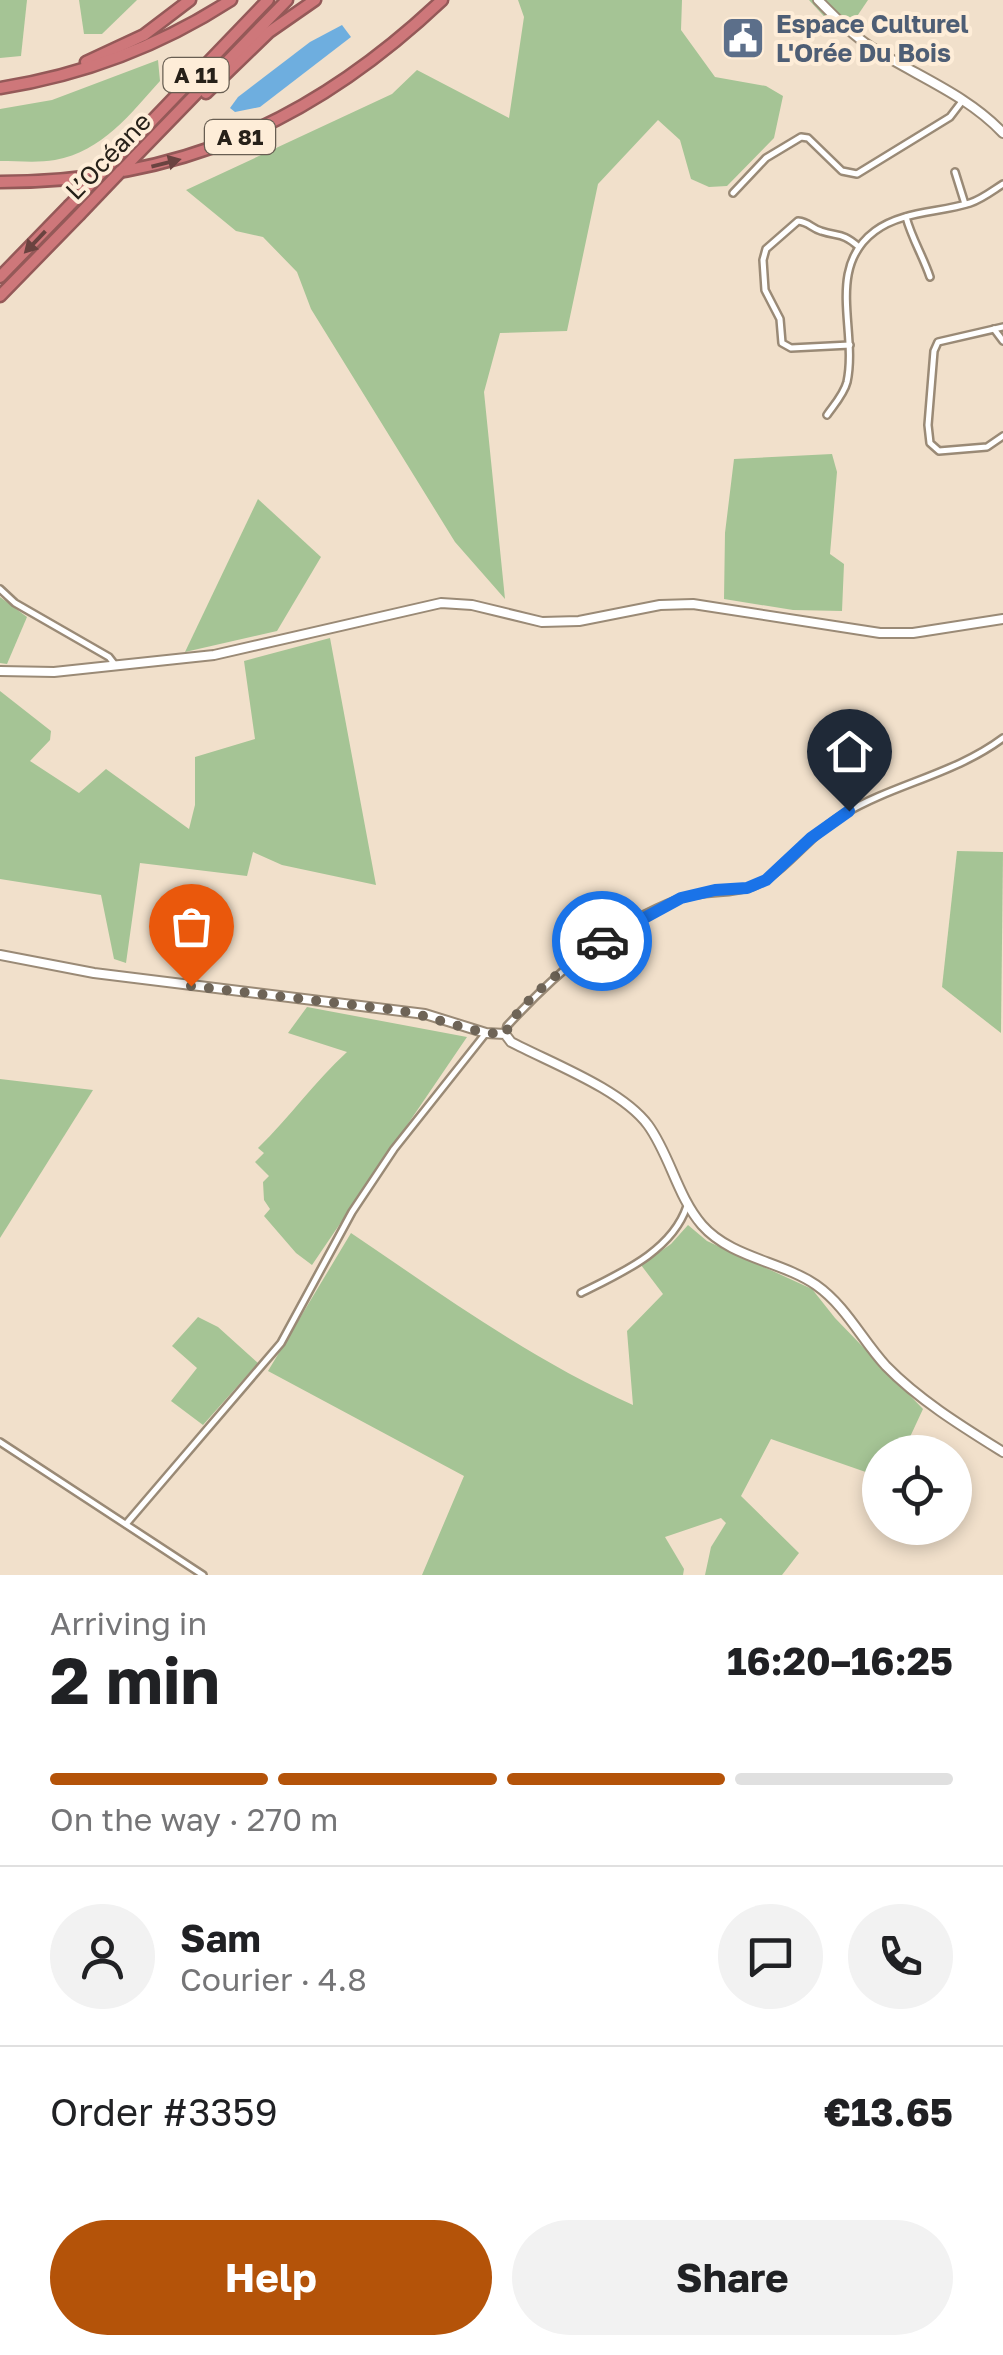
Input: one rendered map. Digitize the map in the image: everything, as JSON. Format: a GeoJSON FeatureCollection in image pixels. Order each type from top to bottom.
{"type":"FeatureCollection","features":[{"type":"Feature","properties":{"kind":"highway"},"geometry":{"type":"LineString","coordinates":[[29,83],[47,73],[118,50],[162,24],[190,0]]}},
{"type":"Feature","properties":{"kind":"highway"},"geometry":{"type":"LineString","coordinates":[[0,88],[110,62],[168,36],[232,0]]}},
{"type":"Feature","properties":{"kind":"highway","name":"L’Océane"},"geometry":{"type":"LineString","coordinates":[[0,296],[79,214],[127,155],[268,0]]}},
{"type":"Feature","properties":{"kind":"highway","name":"L’Océane"},"geometry":{"type":"LineString","coordinates":[[0,278],[69,206],[186,104],[286,0]]}},
{"type":"Feature","properties":{"kind":"highway"},"geometry":{"type":"LineString","coordinates":[[186,104],[204,95],[284,20],[316,0]]}},
{"type":"Feature","properties":{"kind":"highway","name":"A 81"},"geometry":{"type":"LineString","coordinates":[[0,182],[131,172],[184,159],[231,141],[340,85],[373,62],[442,0]]}},
{"type":"Feature","properties":{"kind":"street"},"geometry":{"type":"LineString","coordinates":[[818,0],[871,47],[963,100],[1003,134]]}},
{"type":"Feature","properties":{"kind":"street"},"geometry":{"type":"LineString","coordinates":[[733,193],[766,158],[800,137],[808,138],[842,171],[857,174],[950,117],[963,100]]}},
{"type":"Feature","properties":{"kind":"street"},"geometry":{"type":"LineString","coordinates":[[955,172],[965,204]]}},
{"type":"Feature","properties":{"kind":"street"},"geometry":{"type":"LineString","coordinates":[[827,415],[846,386],[850,345],[845,278],[859,247],[873,232],[906,217],[965,204],[1003,184]]}},
{"type":"Feature","properties":{"kind":"street"},"geometry":{"type":"LineString","coordinates":[[906,217],[916,250],[930,276]]}},
{"type":"Feature","properties":{"kind":"street"},"geometry":{"type":"LineString","coordinates":[[850,345],[791,348],[782,343],[780,319],[764,290],[762,260],[766,249],[798,221],[822,232],[846,235],[859,247]]}},
{"type":"Feature","properties":{"kind":"street"},"geometry":{"type":"LineString","coordinates":[[1003,327],[942,339],[935,346],[929,439],[939,451],[986,447],[1003,436]]}},
{"type":"Feature","properties":{"kind":"street"},"geometry":{"type":"LineString","coordinates":[[994,329],[1003,340]]}},
{"type":"Feature","properties":{"kind":"street"},"geometry":{"type":"LineString","coordinates":[[0,589],[14,603],[109,657],[116,666]]}},
{"type":"Feature","properties":{"kind":"street"},"geometry":{"type":"LineString","coordinates":[[0,671],[54,672],[214,655],[441,603],[472,605],[534,622],[562,622],[660,605],[693,604],[887,633],[913,633],[1003,619]]}},
{"type":"Feature","properties":{"kind":"street"},"geometry":{"type":"LineString","coordinates":[[1003,738],[926,779],[849,811],[759,883],[681,898],[617,932],[570,962],[507,1026],[506,1034],[511,1042],[624,1103],[641,1117],[688,1203],[720,1242],[802,1276],[820,1288],[908,1386],[1003,1452]]}},
{"type":"Feature","properties":{"kind":"street"},"geometry":{"type":"LineString","coordinates":[[0,955],[94,973],[426,1014],[486,1034],[506,1034]]}},
{"type":"Feature","properties":{"kind":"street"},"geometry":{"type":"LineString","coordinates":[[126,1524],[281,1343],[352,1212],[383,1165],[486,1034]]}},
{"type":"Feature","properties":{"kind":"street"},"geometry":{"type":"LineString","coordinates":[[581,1293],[626,1271],[670,1237],[682,1221],[688,1203]]}},
{"type":"Feature","properties":{"kind":"street"},"geometry":{"type":"LineString","coordinates":[[0,1442],[203,1575]]}},
{"type":"Feature","properties":{"kind":"green space"},"geometry":{"type":"Polygon","coordinates":[[[0,0],[27,0],[21,56],[0,58],[0,0]]]}},
{"type":"Feature","properties":{"kind":"green space"},"geometry":{"type":"Polygon","coordinates":[[[79,0],[137,0],[102,34],[84,34],[79,0]]]}},
{"type":"Feature","properties":{"kind":"green space"},"geometry":{"type":"Polygon","coordinates":[[[518,0],[682,0],[681,30],[715,77],[766,86],[783,96],[774,138],[727,186],[709,187],[691,179],[680,140],[658,120],[598,184],[567,331],[500,333],[484,392],[505,599],[455,542],[311,309],[297,272],[263,237],[236,231],[186,190],[392,94],[417,70],[509,118],[524,17],[518,0]]]}},
{"type":"Feature","properties":{"kind":"green space"},"geometry":{"type":"Polygon","coordinates":[[[809,0],[868,0],[843,37],[809,0]]]}},
{"type":"Feature","properties":{"kind":"green space"},"geometry":{"type":"Polygon","coordinates":[[[158,60],[160,81],[101,140],[55,160],[0,161],[0,109],[52,100],[158,60]]]}},
{"type":"Feature","properties":{"kind":"green space"},"geometry":{"type":"Polygon","coordinates":[[[832,454],[837,472],[830,554],[844,564],[842,611],[793,610],[724,599],[725,533],[734,459],[832,454]]]}},
{"type":"Feature","properties":{"kind":"green space"},"geometry":{"type":"Polygon","coordinates":[[[258,499],[321,557],[277,631],[185,652],[258,499]]]}},
{"type":"Feature","properties":{"kind":"green space"},"geometry":{"type":"Polygon","coordinates":[[[0,597],[27,617],[7,664],[0,663],[0,597]]]}},
{"type":"Feature","properties":{"kind":"green space"},"geometry":{"type":"Polygon","coordinates":[[[330,638],[376,885],[282,865],[253,852],[247,876],[140,863],[126,963],[114,959],[101,895],[0,879],[0,691],[51,731],[50,740],[30,761],[79,793],[106,769],[189,829],[195,805],[195,757],[255,739],[244,661],[330,638]]]}},
{"type":"Feature","properties":{"kind":"green space"},"geometry":{"type":"Polygon","coordinates":[[[957,851],[1003,852],[1001,1033],[942,987],[957,851]]]}},
{"type":"Feature","properties":{"kind":"green space"},"geometry":{"type":"Polygon","coordinates":[[[307,1007],[467,1037],[312,1265],[296,1253],[264,1216],[270,1209],[264,1200],[263,1182],[269,1176],[255,1162],[264,1153],[258,1148],[347,1052],[288,1033],[307,1007]]]}},
{"type":"Feature","properties":{"kind":"green space"},"geometry":{"type":"Polygon","coordinates":[[[0,1079],[93,1090],[0,1238],[0,1079]]]}},
{"type":"Feature","properties":{"kind":"green space"},"geometry":{"type":"Polygon","coordinates":[[[688,1225],[707,1241],[812,1289],[923,1409],[911,1435],[862,1435],[862,1471],[771,1439],[741,1496],[799,1553],[782,1575],[705,1575],[711,1547],[726,1523],[721,1518],[665,1537],[684,1569],[683,1575],[422,1575],[464,1476],[268,1371],[351,1233],[523,1347],[633,1405],[627,1331],[663,1294],[641,1265],[671,1244],[688,1225]]]}},
{"type":"Feature","properties":{"kind":"green space"},"geometry":{"type":"Polygon","coordinates":[[[198,1317],[218,1327],[258,1363],[203,1425],[171,1401],[197,1368],[172,1346],[198,1317]]]}},
{"type":"Feature","properties":{"kind":"water"},"geometry":{"type":"Polygon","coordinates":[[[342,25],[351,37],[260,107],[235,112],[230,108],[238,97],[310,42],[342,25]]]}},
{"type":"Feature","properties":{"kind":"way so far"},"geometry":{"type":"LineString","coordinates":[[191,986],[426,1014],[486,1034],[506,1034],[507,1026],[576,956],[602,941]]}},
{"type":"Feature","properties":{"kind":"place","name":"Espace Culturel L'Orée Du Bois"},"geometry":{"type":"Point","coordinates":[743,38]}},
{"type":"Feature","properties":{"kind":"route"},"geometry":{"type":"LineString","coordinates":[[602,941],[681,898],[747,888],[766,880],[823,828],[849,811]]}}]}
